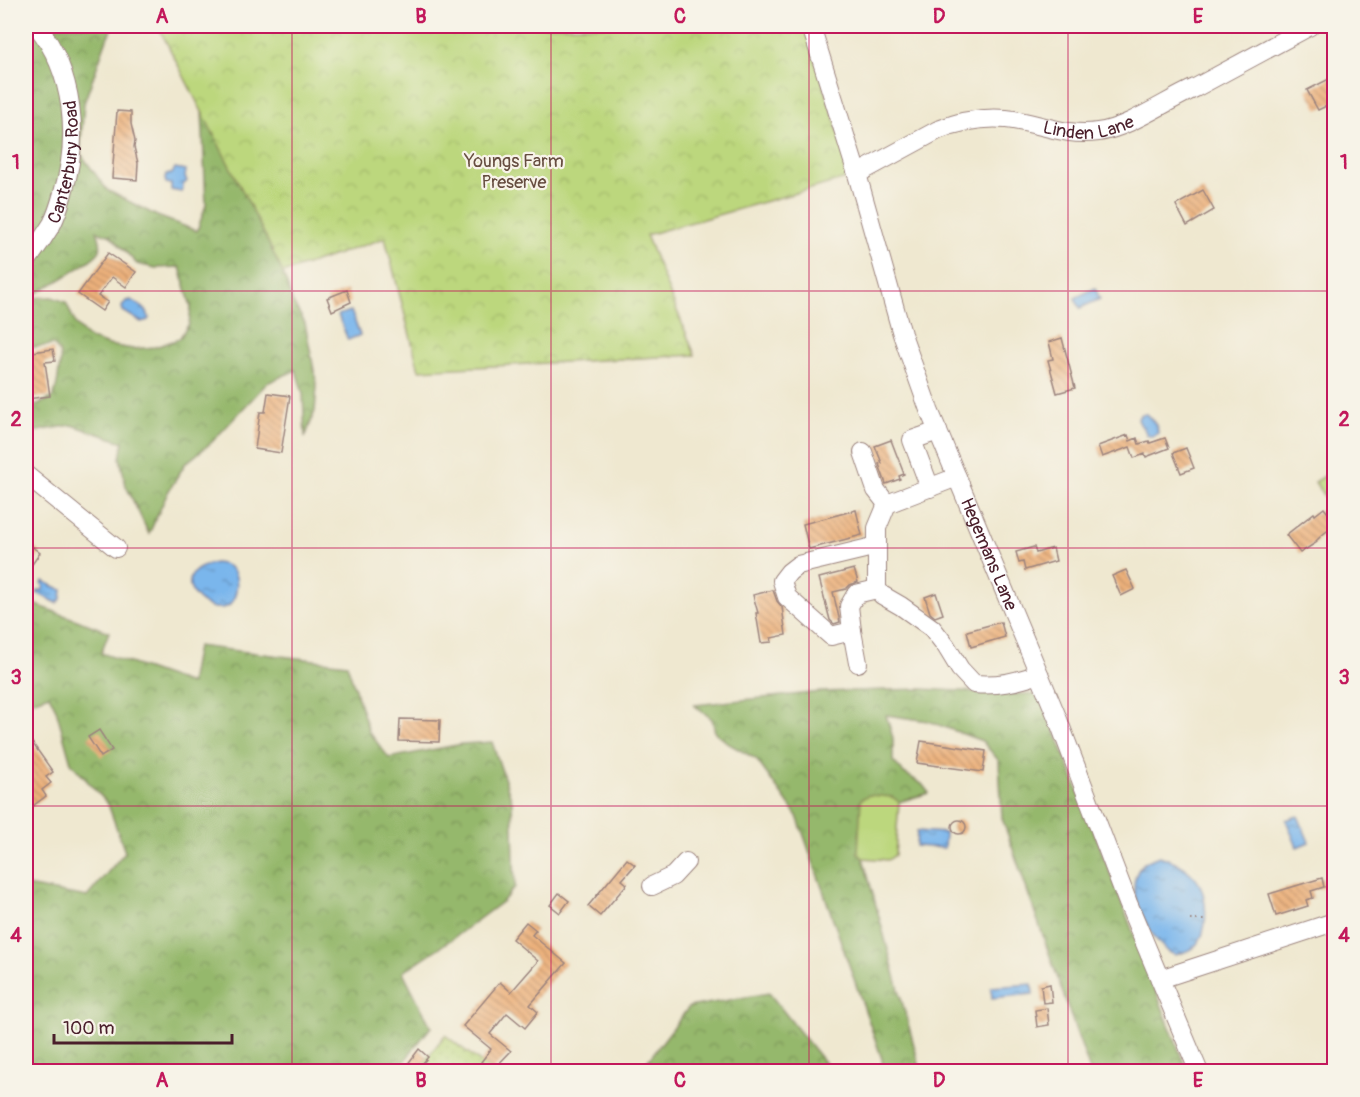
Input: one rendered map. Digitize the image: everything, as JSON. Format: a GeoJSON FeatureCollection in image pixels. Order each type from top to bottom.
{"type":"FeatureCollection","features":[{"type":"Feature","properties":{"kind":"street","name":"Canterbury Road"},"geometry":{"type":"LineString","coordinates":[[26,262],[52,224],[58,211],[69,175],[73,140],[70,100],[58,63],[48,41],[37,26]]}},
{"type":"Feature","properties":{"kind":"street","name":"Hegemans Lane"},"geometry":{"type":"LineString","coordinates":[[811,26],[857,174],[902,334],[957,477],[1057,717],[1128,903],[1199,1071]]}},
{"type":"Feature","properties":{"kind":"street","name":"Linden Lane"},"geometry":{"type":"LineString","coordinates":[[857,174],[938,130],[967,120],[1007,119],[1074,133],[1098,132],[1113,128],[1139,117],[1310,26]]}},
{"type":"Feature","properties":{"kind":"street"},"geometry":{"type":"LineString","coordinates":[[930,488],[912,440],[938,430]]}},
{"type":"Feature","properties":{"kind":"street"},"geometry":{"type":"LineString","coordinates":[[863,452],[876,490],[888,504]]}},
{"type":"Feature","properties":{"kind":"street"},"geometry":{"type":"LineString","coordinates":[[26,475],[116,548]]}},
{"type":"Feature","properties":{"kind":"street"},"geometry":{"type":"LineString","coordinates":[[957,477],[888,504],[877,528],[877,589],[882,595],[932,628],[960,669],[974,684],[993,685],[1019,681],[1039,674]]}},
{"type":"Feature","properties":{"kind":"street"},"geometry":{"type":"LineString","coordinates":[[852,631],[831,636],[787,597],[782,581],[798,565],[877,546]]}},
{"type":"Feature","properties":{"kind":"street"},"geometry":{"type":"LineString","coordinates":[[858,663],[849,606],[856,594],[877,589]]}},
{"type":"Feature","properties":{"kind":"street"},"geometry":{"type":"LineString","coordinates":[[652,886],[673,876],[686,862]]}},
{"type":"Feature","properties":{"kind":"street"},"geometry":{"type":"LineString","coordinates":[[1160,979],[1335,922]]}},
{"type":"Feature","properties":{"kind":"path"},"geometry":{"type":"LineString","coordinates":[[1190,920],[1207,920]]}},
{"type":"Feature","properties":{"kind":"green space"},"geometry":{"type":"Polygon","coordinates":[[[26,26],[114,26],[108,36],[84,103],[80,153],[107,190],[157,216],[197,231],[206,205],[202,110],[283,273],[293,303],[305,323],[317,386],[315,411],[305,438],[303,394],[296,370],[267,383],[212,442],[185,464],[168,492],[149,534],[126,486],[120,458],[123,442],[72,425],[26,433],[26,405],[43,403],[53,397],[60,360],[59,352],[53,345],[26,348],[26,26]],[[97,231],[101,245],[96,255],[79,268],[28,298],[52,297],[66,302],[76,325],[89,338],[108,345],[133,349],[155,347],[179,339],[189,324],[191,307],[180,267],[156,268],[137,264],[111,236],[97,231]]]}},
{"type":"Feature","properties":{"kind":"green space","name":"Youngs Farm Preserve"},"geometry":{"type":"Polygon","coordinates":[[[158,26],[805,26],[853,177],[646,235],[695,355],[419,370],[385,238],[283,273],[158,26]]]}},
{"type":"Feature","properties":{"kind":"green space"},"geometry":{"type":"Polygon","coordinates":[[[1328,474],[1334,485],[1334,492],[1325,498],[1315,482],[1328,474]]]}},
{"type":"Feature","properties":{"kind":"green space"},"geometry":{"type":"Polygon","coordinates":[[[26,601],[109,632],[101,653],[190,684],[197,646],[347,664],[369,732],[389,758],[462,744],[492,742],[512,801],[515,887],[503,901],[403,972],[431,1027],[410,1053],[400,1071],[26,1071],[26,886],[87,897],[125,852],[108,804],[71,763],[56,709],[49,695],[26,703],[26,601]]]}},
{"type":"Feature","properties":{"kind":"green space"},"geometry":{"type":"Polygon","coordinates":[[[921,689],[1041,695],[1187,1071],[1090,1071],[1002,818],[999,761],[982,741],[928,721],[886,715],[893,738],[893,761],[904,773],[922,784],[929,793],[899,802],[892,797],[858,853],[863,858],[921,1071],[883,1071],[882,1059],[797,816],[756,759],[729,744],[715,732],[712,719],[694,705],[821,692],[921,689]]]}},
{"type":"Feature","properties":{"kind":"green space"},"geometry":{"type":"Polygon","coordinates":[[[869,795],[892,797],[899,802],[895,855],[888,860],[863,858],[858,853],[861,799],[869,795]]]}},
{"type":"Feature","properties":{"kind":"green space"},"geometry":{"type":"Polygon","coordinates":[[[769,993],[831,1071],[640,1071],[689,1007],[769,993]]]}},
{"type":"Feature","properties":{"kind":"green space"},"geometry":{"type":"Polygon","coordinates":[[[445,1035],[492,1071],[417,1071],[445,1035]]]}},
{"type":"Feature","properties":{"kind":"water"},"geometry":{"type":"Polygon","coordinates":[[[175,168],[186,170],[187,181],[183,185],[182,192],[171,190],[171,184],[166,183],[165,180],[166,174],[172,174],[175,168]]]}},
{"type":"Feature","properties":{"kind":"water"},"geometry":{"type":"Polygon","coordinates":[[[1095,288],[1100,299],[1080,308],[1075,298],[1095,288]]]}},
{"type":"Feature","properties":{"kind":"water"},"geometry":{"type":"Polygon","coordinates":[[[131,300],[147,311],[148,320],[141,322],[123,311],[122,307],[126,301],[131,300]]]}},
{"type":"Feature","properties":{"kind":"water"},"geometry":{"type":"Polygon","coordinates":[[[351,311],[360,335],[348,340],[338,315],[351,311]]]}},
{"type":"Feature","properties":{"kind":"water"},"geometry":{"type":"Polygon","coordinates":[[[1141,414],[1146,414],[1152,420],[1158,433],[1152,436],[1147,435],[1138,418],[1141,414]]]}},
{"type":"Feature","properties":{"kind":"water"},"geometry":{"type":"Polygon","coordinates":[[[215,563],[230,568],[237,580],[236,591],[230,604],[220,608],[209,606],[198,600],[191,590],[190,579],[197,570],[215,563]]]}},
{"type":"Feature","properties":{"kind":"water"},"geometry":{"type":"Polygon","coordinates":[[[43,581],[62,590],[61,599],[57,603],[37,593],[39,590],[42,591],[43,581]]]}},
{"type":"Feature","properties":{"kind":"water"},"geometry":{"type":"Polygon","coordinates":[[[1298,816],[1309,842],[1297,847],[1286,820],[1298,816]]]}},
{"type":"Feature","properties":{"kind":"water"},"geometry":{"type":"Polygon","coordinates":[[[917,831],[945,833],[944,848],[916,846],[917,831]]]}},
{"type":"Feature","properties":{"kind":"water"},"geometry":{"type":"Polygon","coordinates":[[[1159,856],[1185,868],[1198,882],[1204,896],[1203,934],[1191,949],[1175,955],[1164,948],[1153,935],[1140,910],[1135,894],[1136,875],[1142,865],[1159,856]]]}},
{"type":"Feature","properties":{"kind":"water"},"geometry":{"type":"Polygon","coordinates":[[[1032,984],[1033,994],[992,998],[991,987],[1032,984]]]}},
{"type":"Feature","properties":{"kind":"building"},"geometry":{"type":"Polygon","coordinates":[[[1335,76],[1335,102],[1318,110],[1307,90],[1335,76]]]}},
{"type":"Feature","properties":{"kind":"building"},"geometry":{"type":"Polygon","coordinates":[[[117,111],[131,112],[138,163],[137,180],[112,178],[117,111]]]}},
{"type":"Feature","properties":{"kind":"building"},"geometry":{"type":"Polygon","coordinates":[[[1203,190],[1214,210],[1187,226],[1176,205],[1203,190]]]}},
{"type":"Feature","properties":{"kind":"building"},"geometry":{"type":"Polygon","coordinates":[[[108,253],[136,272],[126,287],[112,277],[98,296],[108,302],[102,311],[78,294],[108,253]]]}},
{"type":"Feature","properties":{"kind":"building"},"geometry":{"type":"Polygon","coordinates":[[[347,290],[351,302],[332,311],[327,298],[347,290]]]}},
{"type":"Feature","properties":{"kind":"building"},"geometry":{"type":"Polygon","coordinates":[[[1062,338],[1075,388],[1057,393],[1048,360],[1053,359],[1049,342],[1062,338]]]}},
{"type":"Feature","properties":{"kind":"building"},"geometry":{"type":"Polygon","coordinates":[[[53,349],[55,361],[45,362],[50,396],[27,399],[26,353],[53,349]]]}},
{"type":"Feature","properties":{"kind":"building"},"geometry":{"type":"Polygon","coordinates":[[[268,393],[290,396],[281,453],[255,449],[260,412],[265,412],[268,393]]]}},
{"type":"Feature","properties":{"kind":"building"},"geometry":{"type":"Polygon","coordinates":[[[1128,435],[1130,441],[1137,438],[1139,444],[1165,438],[1169,448],[1146,457],[1145,454],[1134,458],[1130,447],[1102,457],[1098,446],[1128,435]]]}},
{"type":"Feature","properties":{"kind":"building"},"geometry":{"type":"Polygon","coordinates":[[[891,440],[904,474],[899,476],[900,479],[886,484],[879,464],[882,463],[875,446],[891,440]]]}},
{"type":"Feature","properties":{"kind":"building"},"geometry":{"type":"Polygon","coordinates":[[[1186,448],[1194,468],[1181,473],[1173,453],[1186,448]]]}},
{"type":"Feature","properties":{"kind":"building"},"geometry":{"type":"Polygon","coordinates":[[[1324,508],[1335,525],[1317,542],[1300,553],[1286,535],[1324,508]]]}},
{"type":"Feature","properties":{"kind":"building"},"geometry":{"type":"Polygon","coordinates":[[[856,510],[862,535],[809,549],[803,524],[856,510]]]}},
{"type":"Feature","properties":{"kind":"building"},"geometry":{"type":"Polygon","coordinates":[[[26,542],[40,553],[26,573],[26,542]]]}},
{"type":"Feature","properties":{"kind":"building"},"geometry":{"type":"Polygon","coordinates":[[[1034,547],[1036,553],[1053,548],[1056,561],[1025,570],[1023,562],[1019,563],[1016,552],[1034,547]]]}},
{"type":"Feature","properties":{"kind":"building"},"geometry":{"type":"Polygon","coordinates":[[[854,569],[858,582],[846,589],[833,592],[840,622],[834,624],[830,620],[819,578],[854,569]]]}},
{"type":"Feature","properties":{"kind":"building"},"geometry":{"type":"Polygon","coordinates":[[[1126,570],[1135,589],[1121,596],[1112,576],[1126,570]]]}},
{"type":"Feature","properties":{"kind":"building"},"geometry":{"type":"Polygon","coordinates":[[[773,590],[782,607],[786,635],[771,638],[772,642],[761,643],[756,613],[758,613],[753,595],[773,590]]]}},
{"type":"Feature","properties":{"kind":"building"},"geometry":{"type":"Polygon","coordinates":[[[936,593],[943,614],[935,617],[930,613],[925,597],[936,593]]]}},
{"type":"Feature","properties":{"kind":"building"},"geometry":{"type":"Polygon","coordinates":[[[1001,622],[1005,637],[971,647],[967,631],[1001,622]]]}},
{"type":"Feature","properties":{"kind":"building"},"geometry":{"type":"Polygon","coordinates":[[[400,719],[440,720],[439,742],[399,741],[400,719]]]}},
{"type":"Feature","properties":{"kind":"building"},"geometry":{"type":"Polygon","coordinates":[[[99,730],[112,750],[101,757],[88,737],[99,730]]]}},
{"type":"Feature","properties":{"kind":"building"},"geometry":{"type":"Polygon","coordinates":[[[26,734],[53,772],[46,777],[51,783],[42,790],[46,796],[26,811],[26,769],[31,765],[26,758],[26,734]]]}},
{"type":"Feature","properties":{"kind":"building"},"geometry":{"type":"Polygon","coordinates":[[[921,741],[986,751],[983,772],[917,763],[921,741]]]}},
{"type":"Feature","properties":{"kind":"building"},"geometry":{"type":"Polygon","coordinates":[[[956,820],[962,820],[966,827],[962,834],[956,834],[952,830],[952,824],[956,820]]]}},
{"type":"Feature","properties":{"kind":"building"},"geometry":{"type":"Polygon","coordinates":[[[627,859],[635,865],[622,880],[627,884],[600,916],[588,906],[627,859]]]}},
{"type":"Feature","properties":{"kind":"building"},"geometry":{"type":"Polygon","coordinates":[[[1322,878],[1324,887],[1311,891],[1313,898],[1306,900],[1308,906],[1276,916],[1269,894],[1322,878]]]}},
{"type":"Feature","properties":{"kind":"building"},"geometry":{"type":"Polygon","coordinates":[[[559,893],[569,901],[560,913],[550,905],[559,893]]]}},
{"type":"Feature","properties":{"kind":"building"},"geometry":{"type":"Polygon","coordinates":[[[526,922],[536,930],[532,935],[566,963],[530,1005],[538,1012],[525,1028],[507,1013],[490,1034],[511,1051],[492,1071],[481,1062],[491,1049],[463,1026],[500,982],[511,992],[538,961],[512,939],[526,922]]]}},
{"type":"Feature","properties":{"kind":"building"},"geometry":{"type":"Polygon","coordinates":[[[1050,984],[1052,1002],[1043,1003],[1041,986],[1050,984]]]}},
{"type":"Feature","properties":{"kind":"building"},"geometry":{"type":"Polygon","coordinates":[[[1047,1008],[1049,1025],[1037,1027],[1035,1010],[1047,1008]]]}},
{"type":"Feature","properties":{"kind":"building"},"geometry":{"type":"Polygon","coordinates":[[[419,1049],[428,1057],[416,1071],[407,1065],[419,1049]]]}}]}
